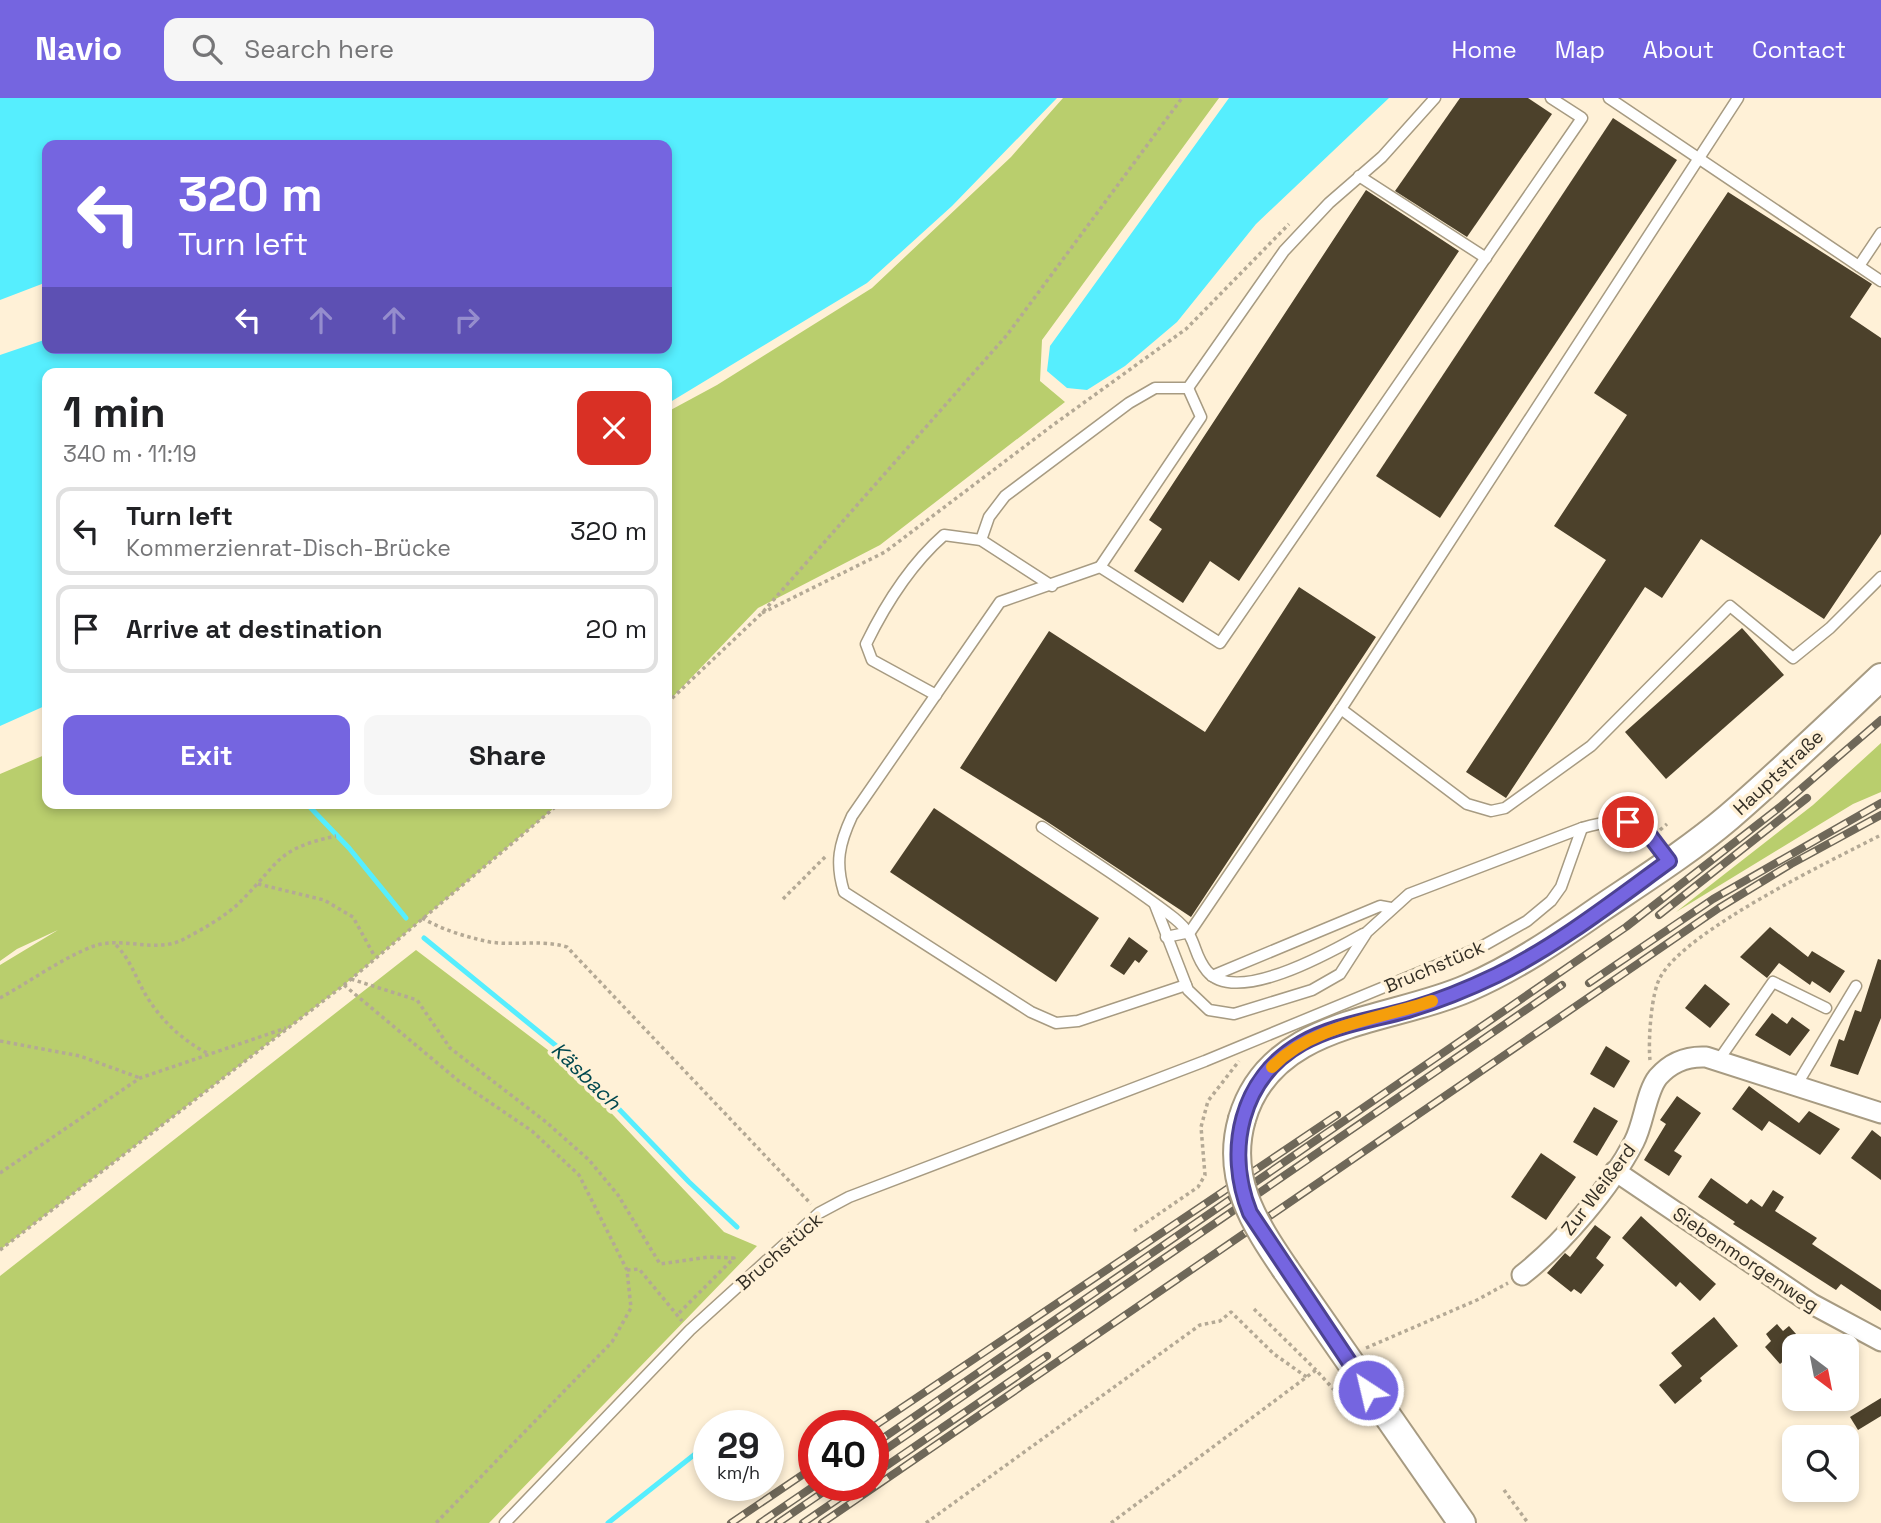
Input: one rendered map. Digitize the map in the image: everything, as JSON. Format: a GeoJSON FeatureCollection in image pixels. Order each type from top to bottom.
{"type":"FeatureCollection","features":[{"type":"Feature","properties":{"kind":"street","name":"Hauptstraße"},"geometry":{"type":"LineString","coordinates":[[1462,1523],[1286,1270],[1250,1213],[1242,1194],[1236,1151],[1242,1119],[1255,1089],[1267,1071],[1300,1044],[1340,1027],[1433,1001],[1499,974],[1533,955],[1727,818],[1881,677]]}},
{"type":"Feature","properties":{"kind":"street"},"geometry":{"type":"LineString","coordinates":[[1651,1087],[1669,1066],[1694,1056],[1718,1061],[1881,1113]]}},
{"type":"Feature","properties":{"kind":"street","name":"Zur Weißerd"},"geometry":{"type":"LineString","coordinates":[[1522,1275],[1540,1261],[1571,1227],[1615,1171],[1646,1114],[1651,1087]]}},
{"type":"Feature","properties":{"kind":"street","name":"Siebenmorgenweg"},"geometry":{"type":"LineString","coordinates":[[1615,1171],[1812,1304],[1881,1341]]}},
{"type":"Feature","properties":{"kind":"lane"},"geometry":{"type":"LineString","coordinates":[[1188,388],[1284,251],[1435,98]]}},
{"type":"Feature","properties":{"kind":"lane"},"geometry":{"type":"LineString","coordinates":[[1100,567],[1220,643],[1582,118],[1550,98]]}},
{"type":"Feature","properties":{"kind":"lane"},"geometry":{"type":"LineString","coordinates":[[1609,98],[1881,281]]}},
{"type":"Feature","properties":{"kind":"lane"},"geometry":{"type":"LineString","coordinates":[[1167,937],[1190,932],[1341,709],[1697,157],[1738,98]]}},
{"type":"Feature","properties":{"kind":"lane"},"geometry":{"type":"LineString","coordinates":[[1359,176],[1486,258]]}},
{"type":"Feature","properties":{"kind":"lane"},"geometry":{"type":"LineString","coordinates":[[1859,266],[1881,233]]}},
{"type":"Feature","properties":{"kind":"lane"},"geometry":{"type":"LineString","coordinates":[[981,540],[989,517],[1005,496],[1129,403],[1155,388],[1188,388]]}},
{"type":"Feature","properties":{"kind":"lane"},"geometry":{"type":"LineString","coordinates":[[1186,985],[1078,1021],[1056,1023],[1031,1012],[844,892],[837,870],[839,843],[852,816],[1000,602],[1100,567],[1201,417],[1188,388]]}},
{"type":"Feature","properties":{"kind":"lane"},"geometry":{"type":"LineString","coordinates":[[936,695],[872,660],[866,644],[878,619],[925,552],[944,536],[981,540],[1052,586]]}},
{"type":"Feature","properties":{"kind":"lane"},"geometry":{"type":"LineString","coordinates":[[1341,709],[1467,804],[1491,811],[1505,808],[1591,746],[1730,606],[1793,658],[1830,628],[1881,577]]}},
{"type":"Feature","properties":{"kind":"lane"},"geometry":{"type":"LineString","coordinates":[[1156,905],[1186,985],[1209,1010],[1234,1014],[1312,990],[1340,974],[1367,932],[1409,894],[1582,828],[1610,819],[1628,822],[1650,836],[1669,861]]}},
{"type":"Feature","properties":{"kind":"lane"},"geometry":{"type":"LineString","coordinates":[[1042,827],[1156,905],[1190,932],[1205,969],[1231,984],[1272,976],[1323,956],[1367,932]]}},
{"type":"Feature","properties":{"kind":"lane","name":"Bruchstück"},"geometry":{"type":"LineString","coordinates":[[505,1523],[690,1330],[819,1213],[849,1198],[1205,1060],[1481,947],[1527,920],[1551,901],[1560,887],[1582,828]]}},
{"type":"Feature","properties":{"kind":"lane"},"geometry":{"type":"LineString","coordinates":[[1212,975],[1380,906],[1391,908]]}},
{"type":"Feature","properties":{"kind":"lane"},"geometry":{"type":"LineString","coordinates":[[1718,1061],[1773,982],[1826,1008]]}},
{"type":"Feature","properties":{"kind":"lane"},"geometry":{"type":"LineString","coordinates":[[1796,1086],[1856,986]]}},
{"type":"Feature","properties":{"kind":"path"},"geometry":{"type":"LineString","coordinates":[[672,698],[762,613],[1007,335],[1182,98]]}},
{"type":"Feature","properties":{"kind":"path"},"geometry":{"type":"LineString","coordinates":[[762,613],[885,552],[1053,425],[1186,330],[1297,215]]}},
{"type":"Feature","properties":{"kind":"path"},"geometry":{"type":"LineString","coordinates":[[0,1250],[344,985],[555,809]]}},
{"type":"Feature","properties":{"kind":"path"},"geometry":{"type":"LineString","coordinates":[[1651,1087],[1649,1046],[1659,978],[1674,957],[1796,879],[1881,835]]}},
{"type":"Feature","properties":{"kind":"path"},"geometry":{"type":"LineString","coordinates":[[0,998],[96,946],[114,943],[156,946],[182,941],[240,903],[278,858],[292,848],[336,836]]}},
{"type":"Feature","properties":{"kind":"path"},"geometry":{"type":"LineString","coordinates":[[783,900],[839,843]]}},
{"type":"Feature","properties":{"kind":"path"},"geometry":{"type":"LineString","coordinates":[[258,884],[324,900],[353,917],[375,957]]}},
{"type":"Feature","properties":{"kind":"path"},"geometry":{"type":"LineString","coordinates":[[424,917],[444,931],[489,942],[532,940],[567,947],[819,1213]]}},
{"type":"Feature","properties":{"kind":"path"},"geometry":{"type":"LineString","coordinates":[[114,943],[126,955],[146,994],[180,1038],[206,1053]]}},
{"type":"Feature","properties":{"kind":"path"},"geometry":{"type":"LineString","coordinates":[[351,979],[416,1000],[450,1048],[546,1122],[589,1160],[618,1195],[660,1264],[734,1258],[677,1315]]}},
{"type":"Feature","properties":{"kind":"path"},"geometry":{"type":"LineString","coordinates":[[344,985],[460,1082],[532,1130],[579,1175],[627,1270],[631,1308],[612,1342],[436,1523]]}},
{"type":"Feature","properties":{"kind":"path"},"geometry":{"type":"LineString","coordinates":[[0,1173],[22,1155],[140,1078],[206,1053],[288,1027]]}},
{"type":"Feature","properties":{"kind":"path"},"geometry":{"type":"LineString","coordinates":[[0,1041],[80,1056],[140,1078]]}},
{"type":"Feature","properties":{"kind":"path"},"geometry":{"type":"LineString","coordinates":[[1134,1231],[1198,1187],[1205,1175],[1207,1161],[1201,1127],[1208,1101],[1237,1067],[1247,1042]]}},
{"type":"Feature","properties":{"kind":"path"},"geometry":{"type":"LineString","coordinates":[[627,1270],[639,1269],[690,1330]]}},
{"type":"Feature","properties":{"kind":"path"},"geometry":{"type":"LineString","coordinates":[[1363,1349],[1478,1300],[1522,1275]]}},
{"type":"Feature","properties":{"kind":"path"},"geometry":{"type":"LineString","coordinates":[[1254,1309],[1347,1404],[1359,1396]]}},
{"type":"Feature","properties":{"kind":"path"},"geometry":{"type":"LineString","coordinates":[[926,1523],[1200,1325],[1220,1321],[1231,1312],[1274,1354],[1308,1378]]}},
{"type":"Feature","properties":{"kind":"path"},"geometry":{"type":"LineString","coordinates":[[1111,1523],[1316,1370]]}},
{"type":"Feature","properties":{"kind":"path"},"geometry":{"type":"LineString","coordinates":[[1504,1490],[1528,1523]]}},
{"type":"Feature","properties":{"kind":"green space"},"geometry":{"type":"Polygon","coordinates":[[[1063,98],[1219,98],[1042,340],[1040,381],[1065,402],[880,545],[758,608],[672,698],[672,409],[717,385],[872,288],[1011,157],[1063,98]]]}},
{"type":"Feature","properties":{"kind":"green space"},"geometry":{"type":"Polygon","coordinates":[[[1881,743],[1881,792],[1853,804],[1676,912],[1813,805],[1881,743]]]}},
{"type":"Feature","properties":{"kind":"green space"},"geometry":{"type":"Polygon","coordinates":[[[42,756],[42,809],[553,809],[344,985],[0,1250],[0,965],[58,930],[17,949],[0,961],[0,774],[42,756]]]}},
{"type":"Feature","properties":{"kind":"green space"},"geometry":{"type":"Polygon","coordinates":[[[416,950],[561,1060],[724,1232],[757,1246],[489,1523],[0,1523],[0,1276],[416,950]]]}},
{"type":"Feature","properties":{"kind":"water"},"geometry":{"type":"Polygon","coordinates":[[[0,98],[1057,98],[952,206],[867,283],[672,401],[672,368],[42,368],[42,707],[0,726],[0,355],[42,341],[42,354],[672,354],[672,140],[42,140],[42,284],[0,300],[0,98]]]}},
{"type":"Feature","properties":{"kind":"water"},"geometry":{"type":"Polygon","coordinates":[[[1229,98],[1389,98],[1256,224],[1177,322],[1125,366],[1087,390],[1067,388],[1047,371],[1050,346],[1229,98]]]}},
{"type":"Feature","properties":{"kind":"building"},"geometry":{"type":"Polygon","coordinates":[[[1460,98],[1528,98],[1552,114],[1467,237],[1395,191],[1460,98]]]}},
{"type":"Feature","properties":{"kind":"building"},"geometry":{"type":"Polygon","coordinates":[[[1613,118],[1677,160],[1440,518],[1376,476],[1613,118]]]}},
{"type":"Feature","properties":{"kind":"building"},"geometry":{"type":"Polygon","coordinates":[[[1366,190],[1459,251],[1239,581],[1210,561],[1183,603],[1134,571],[1162,529],[1149,520],[1366,190]]]}},
{"type":"Feature","properties":{"kind":"building"},"geometry":{"type":"Polygon","coordinates":[[[1728,192],[1872,284],[1850,317],[1881,338],[1881,534],[1824,619],[1701,539],[1662,598],[1645,587],[1506,798],[1466,772],[1606,560],[1554,526],[1627,415],[1594,393],[1728,192]]]}},
{"type":"Feature","properties":{"kind":"building"},"geometry":{"type":"Polygon","coordinates":[[[1299,587],[1376,637],[1191,917],[960,768],[1049,631],[1205,732],[1299,587]]]}},
{"type":"Feature","properties":{"kind":"building"},"geometry":{"type":"Polygon","coordinates":[[[1742,628],[1784,675],[1666,779],[1625,732],[1742,628]]]}},
{"type":"Feature","properties":{"kind":"building"},"geometry":{"type":"Polygon","coordinates":[[[934,808],[1099,918],[1056,982],[890,872],[934,808]]]}},
{"type":"Feature","properties":{"kind":"building"},"geometry":{"type":"Polygon","coordinates":[[[1770,927],[1808,957],[1812,951],[1845,971],[1830,993],[1812,981],[1810,985],[1779,963],[1767,978],[1740,957],[1770,927]]]}},
{"type":"Feature","properties":{"kind":"building"},"geometry":{"type":"Polygon","coordinates":[[[1129,937],[1148,951],[1139,963],[1135,960],[1124,975],[1110,966],[1129,937]]]}},
{"type":"Feature","properties":{"kind":"building"},"geometry":{"type":"Polygon","coordinates":[[[1878,959],[1881,960],[1881,1018],[1858,1075],[1830,1066],[1839,1039],[1844,1041],[1855,1010],[1861,1012],[1878,959]]]}},
{"type":"Feature","properties":{"kind":"building"},"geometry":{"type":"Polygon","coordinates":[[[1705,984],[1730,1004],[1710,1028],[1685,1008],[1705,984]]]}},
{"type":"Feature","properties":{"kind":"building"},"geometry":{"type":"Polygon","coordinates":[[[1772,1013],[1787,1024],[1792,1017],[1810,1030],[1790,1056],[1755,1035],[1772,1013]]]}},
{"type":"Feature","properties":{"kind":"building"},"geometry":{"type":"Polygon","coordinates":[[[1606,1046],[1630,1061],[1614,1088],[1590,1074],[1606,1046]]]}},
{"type":"Feature","properties":{"kind":"building"},"geometry":{"type":"Polygon","coordinates":[[[1749,1086],[1799,1123],[1809,1111],[1840,1129],[1820,1155],[1769,1121],[1762,1131],[1732,1109],[1749,1086]]]}},
{"type":"Feature","properties":{"kind":"building"},"geometry":{"type":"Polygon","coordinates":[[[1677,1096],[1701,1113],[1674,1151],[1682,1156],[1669,1176],[1644,1160],[1666,1124],[1660,1120],[1677,1096]]]}},
{"type":"Feature","properties":{"kind":"building"},"geometry":{"type":"Polygon","coordinates":[[[1594,1107],[1618,1121],[1597,1156],[1573,1142],[1594,1107]]]}},
{"type":"Feature","properties":{"kind":"building"},"geometry":{"type":"Polygon","coordinates":[[[1872,1130],[1881,1137],[1881,1180],[1851,1158],[1872,1130]]]}},
{"type":"Feature","properties":{"kind":"building"},"geometry":{"type":"Polygon","coordinates":[[[1541,1153],[1576,1177],[1546,1220],[1511,1197],[1541,1153]]]}},
{"type":"Feature","properties":{"kind":"building"},"geometry":{"type":"Polygon","coordinates":[[[1711,1178],[1747,1204],[1751,1199],[1762,1207],[1773,1190],[1784,1197],[1775,1211],[1817,1238],[1812,1244],[1881,1290],[1881,1311],[1841,1284],[1836,1290],[1733,1224],[1735,1222],[1698,1197],[1711,1178]]]}},
{"type":"Feature","properties":{"kind":"building"},"geometry":{"type":"Polygon","coordinates":[[[1641,1216],[1716,1284],[1700,1301],[1680,1282],[1676,1287],[1622,1238],[1641,1216]]]}},
{"type":"Feature","properties":{"kind":"building"},"geometry":{"type":"Polygon","coordinates":[[[1595,1225],[1611,1237],[1596,1258],[1604,1265],[1581,1294],[1574,1289],[1571,1292],[1547,1273],[1565,1253],[1570,1257],[1595,1225]]]}},
{"type":"Feature","properties":{"kind":"building"},"geometry":{"type":"Polygon","coordinates":[[[1714,1317],[1738,1346],[1700,1378],[1702,1381],[1675,1404],[1659,1385],[1682,1366],[1671,1353],[1714,1317]]]}},
{"type":"Feature","properties":{"kind":"building"},"geometry":{"type":"Polygon","coordinates":[[[1777,1324],[1783,1331],[1789,1326],[1796,1334],[1782,1334],[1780,1364],[1765,1347],[1771,1341],[1766,1334],[1777,1324]]]}},
{"type":"Feature","properties":{"kind":"building"},"geometry":{"type":"Polygon","coordinates":[[[1881,1398],[1881,1416],[1859,1429],[1859,1425],[1855,1425],[1850,1417],[1881,1398]]]}},
{"type":"Feature","properties":{"kind":"waterway","name":"Käsbach"},"geometry":{"type":"LineString","coordinates":[[312,809],[349,848],[406,918]]}},
{"type":"Feature","properties":{"kind":"waterway","name":"Käsbach"},"geometry":{"type":"LineString","coordinates":[[424,938],[565,1053],[689,1182],[737,1227]]}},
{"type":"Feature","properties":{"kind":"waterway"},"geometry":{"type":"LineString","coordinates":[[608,1523],[693,1456]]}},
{"type":"Feature","properties":{"kind":"railway"},"geometry":{"type":"LineString","coordinates":[[889,1434],[1626,927],[1780,807],[1881,720]]}},
{"type":"Feature","properties":{"kind":"railway"},"geometry":{"type":"LineString","coordinates":[[1659,915],[1807,798]]}},
{"type":"Feature","properties":{"kind":"railway"},"geometry":{"type":"LineString","coordinates":[[1589,983],[1713,899],[1881,803]]}},
{"type":"Feature","properties":{"kind":"railway"},"geometry":{"type":"LineString","coordinates":[[822,1523],[1719,908],[1791,864],[1881,815]]}},
{"type":"Feature","properties":{"kind":"railway"},"geometry":{"type":"LineString","coordinates":[[889,1447],[1562,985]]}},
{"type":"Feature","properties":{"kind":"railway"},"geometry":{"type":"LineString","coordinates":[[889,1416],[1337,1115]]}},
{"type":"Feature","properties":{"kind":"railway"},"geometry":{"type":"LineString","coordinates":[[889,1464],[1047,1356]]}},
{"type":"Feature","properties":{"kind":"railway"},"geometry":{"type":"LineString","coordinates":[[731,1523],[798,1478]]}},
{"type":"Feature","properties":{"kind":"railway"},"geometry":{"type":"LineString","coordinates":[[760,1523],[798,1497]]}},
{"type":"Feature","properties":{"kind":"railway"},"geometry":{"type":"LineString","coordinates":[[778,1523],[810,1501]]}},
{"type":"Feature","properties":{"kind":"railway"},"geometry":{"type":"LineString","coordinates":[[803,1523],[835,1501]]}},
{"type":"Feature","properties":{"kind":"slow traffic"},"geometry":{"type":"LineString","coordinates":[[1272,1067],[1300,1044],[1320,1034],[1432,1001]]}},
{"type":"Feature","properties":{"kind":"route"},"geometry":{"type":"LineString","coordinates":[[1368,1390],[1250,1213],[1237,1172],[1236,1151],[1245,1108],[1267,1071],[1300,1044],[1340,1027],[1433,1001],[1499,974],[1533,955],[1669,861],[1650,836],[1628,822]]}}]}
